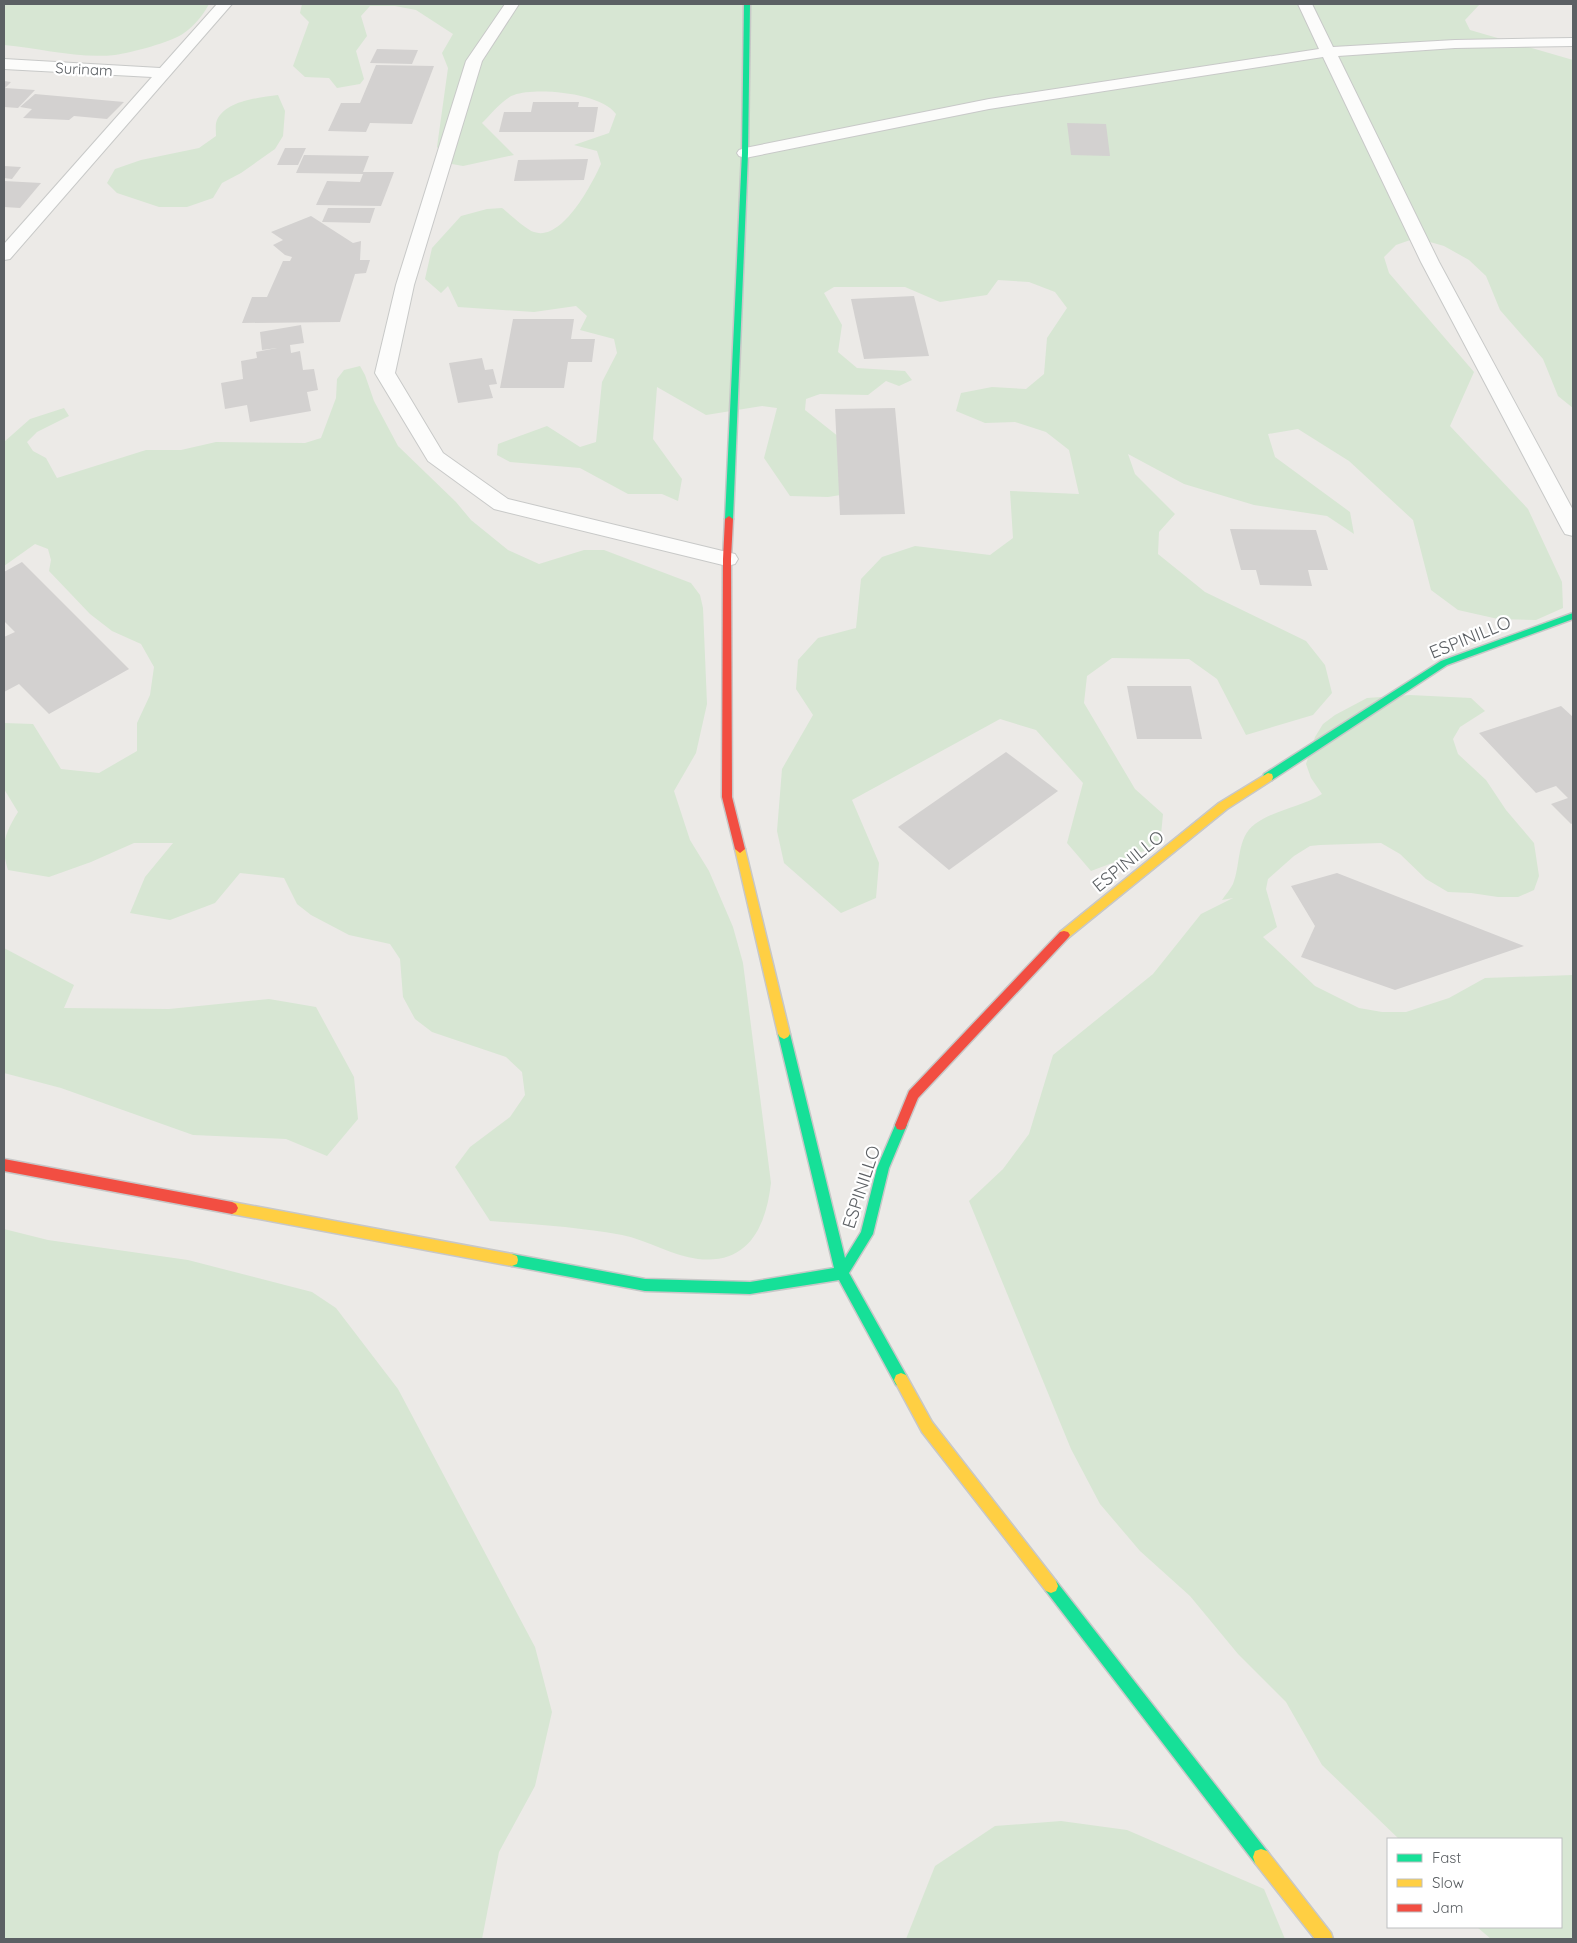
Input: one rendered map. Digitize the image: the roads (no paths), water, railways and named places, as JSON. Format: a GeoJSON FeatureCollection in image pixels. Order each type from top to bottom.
{"type":"FeatureCollection","features":[{"type":"Feature","properties":{"kind":"street"},"geometry":{"type":"LineString","coordinates":[[6,249],[225,4]]}},
{"type":"Feature","properties":{"kind":"street"},"geometry":{"type":"LineString","coordinates":[[512,4],[474,61],[405,285],[385,373],[435,457],[501,504],[727,559]]}},
{"type":"Feature","properties":{"kind":"street"},"geometry":{"type":"LineString","coordinates":[[748,4],[745,153],[727,559],[727,797],[842,1273],[927,1427],[1325,1939]]}},
{"type":"Feature","properties":{"kind":"street"},"geometry":{"type":"LineString","coordinates":[[1305,4],[1430,262],[1573,529]]}},
{"type":"Feature","properties":{"kind":"street"},"geometry":{"type":"LineString","coordinates":[[745,153],[989,104],[1328,52],[1456,44],[1573,42]]}},
{"type":"Feature","properties":{"kind":"street","name":"Surinam"},"geometry":{"type":"LineString","coordinates":[[4,64],[164,73]]}},
{"type":"Feature","properties":{"kind":"street","name":"ESPINILLO"},"geometry":{"type":"LineString","coordinates":[[842,1273],[867,1234],[884,1168],[913,1095],[1065,934],[1223,806],[1444,663],[1573,616]]}},
{"type":"Feature","properties":{"kind":"street"},"geometry":{"type":"LineString","coordinates":[[4,1165],[645,1285],[750,1288],[842,1273]]}}]}
